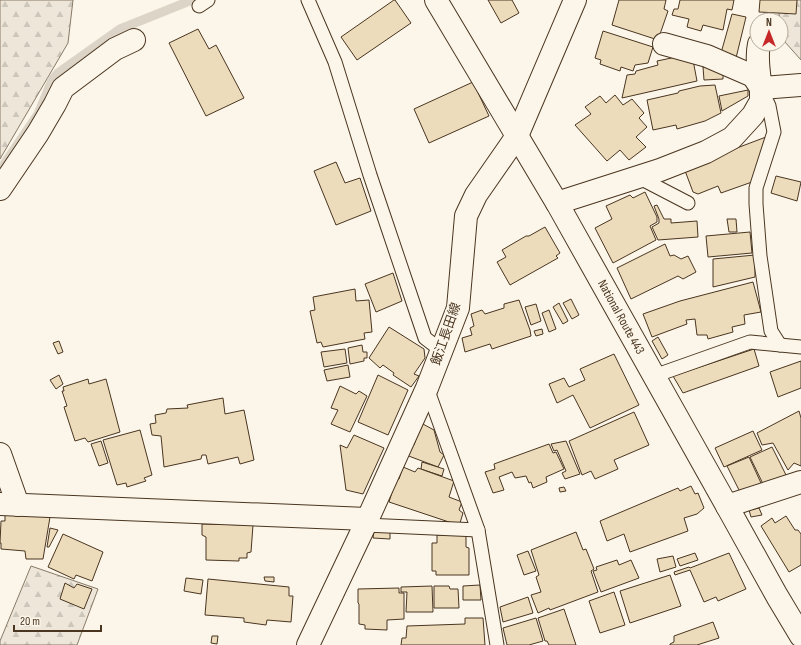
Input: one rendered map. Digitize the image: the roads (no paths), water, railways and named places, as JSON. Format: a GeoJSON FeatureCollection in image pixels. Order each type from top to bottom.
{"type":"FeatureCollection","features":[{"type":"Feature","properties":{"kind":"main road","name":"National Route 443"},"geometry":{"type":"LineString","coordinates":[[436,0],[557,203],[728,506],[777,596],[801,636]]}},
{"type":"Feature","properties":{"kind":"main road","name":"飯江長田線"},"geometry":{"type":"LineString","coordinates":[[308,645],[427,388],[458,308],[466,216],[476,195],[517,136],[575,0]]}},
{"type":"Feature","properties":{"kind":"main road"},"geometry":{"type":"LineString","coordinates":[[0,189],[38,133],[63,88],[115,49],[134,40]]}},
{"type":"Feature","properties":{"kind":"main road"},"geometry":{"type":"LineString","coordinates":[[664,44],[707,56],[753,76],[761,88]]}},
{"type":"Feature","properties":{"kind":"main road"},"geometry":{"type":"LineString","coordinates":[[557,203],[660,170],[706,152],[732,138],[753,115],[761,101],[758,52]]}},
{"type":"Feature","properties":{"kind":"main road"},"geometry":{"type":"LineString","coordinates":[[761,88],[801,85]]}},
{"type":"Feature","properties":{"kind":"main road"},"geometry":{"type":"LineString","coordinates":[[0,454],[9,505],[366,522]]}},
{"type":"Feature","properties":{"kind":"main road"},"geometry":{"type":"LineString","coordinates":[[728,506],[801,482]]}},
{"type":"Feature","properties":{"kind":"lane"},"geometry":{"type":"LineString","coordinates":[[308,0],[335,62],[370,175],[425,338],[442,351]]}},
{"type":"Feature","properties":{"kind":"lane"},"geometry":{"type":"LineString","coordinates":[[761,88],[769,106],[774,132],[756,188],[756,204],[760,256],[771,331],[780,345]]}},
{"type":"Feature","properties":{"kind":"lane"},"geometry":{"type":"LineString","coordinates":[[638,177],[688,203]]}},
{"type":"Feature","properties":{"kind":"lane"},"geometry":{"type":"LineString","coordinates":[[654,376],[750,342],[801,346]]}},
{"type":"Feature","properties":{"kind":"lane"},"geometry":{"type":"LineString","coordinates":[[427,388],[478,530],[498,645]]}},
{"type":"Feature","properties":{"kind":"lane"},"geometry":{"type":"LineString","coordinates":[[366,522],[478,530]]}},
{"type":"Feature","properties":{"kind":"waterway"},"geometry":{"type":"LineString","coordinates":[[0,170],[38,114],[52,80],[58,73],[120,29],[192,0]]}}]}
